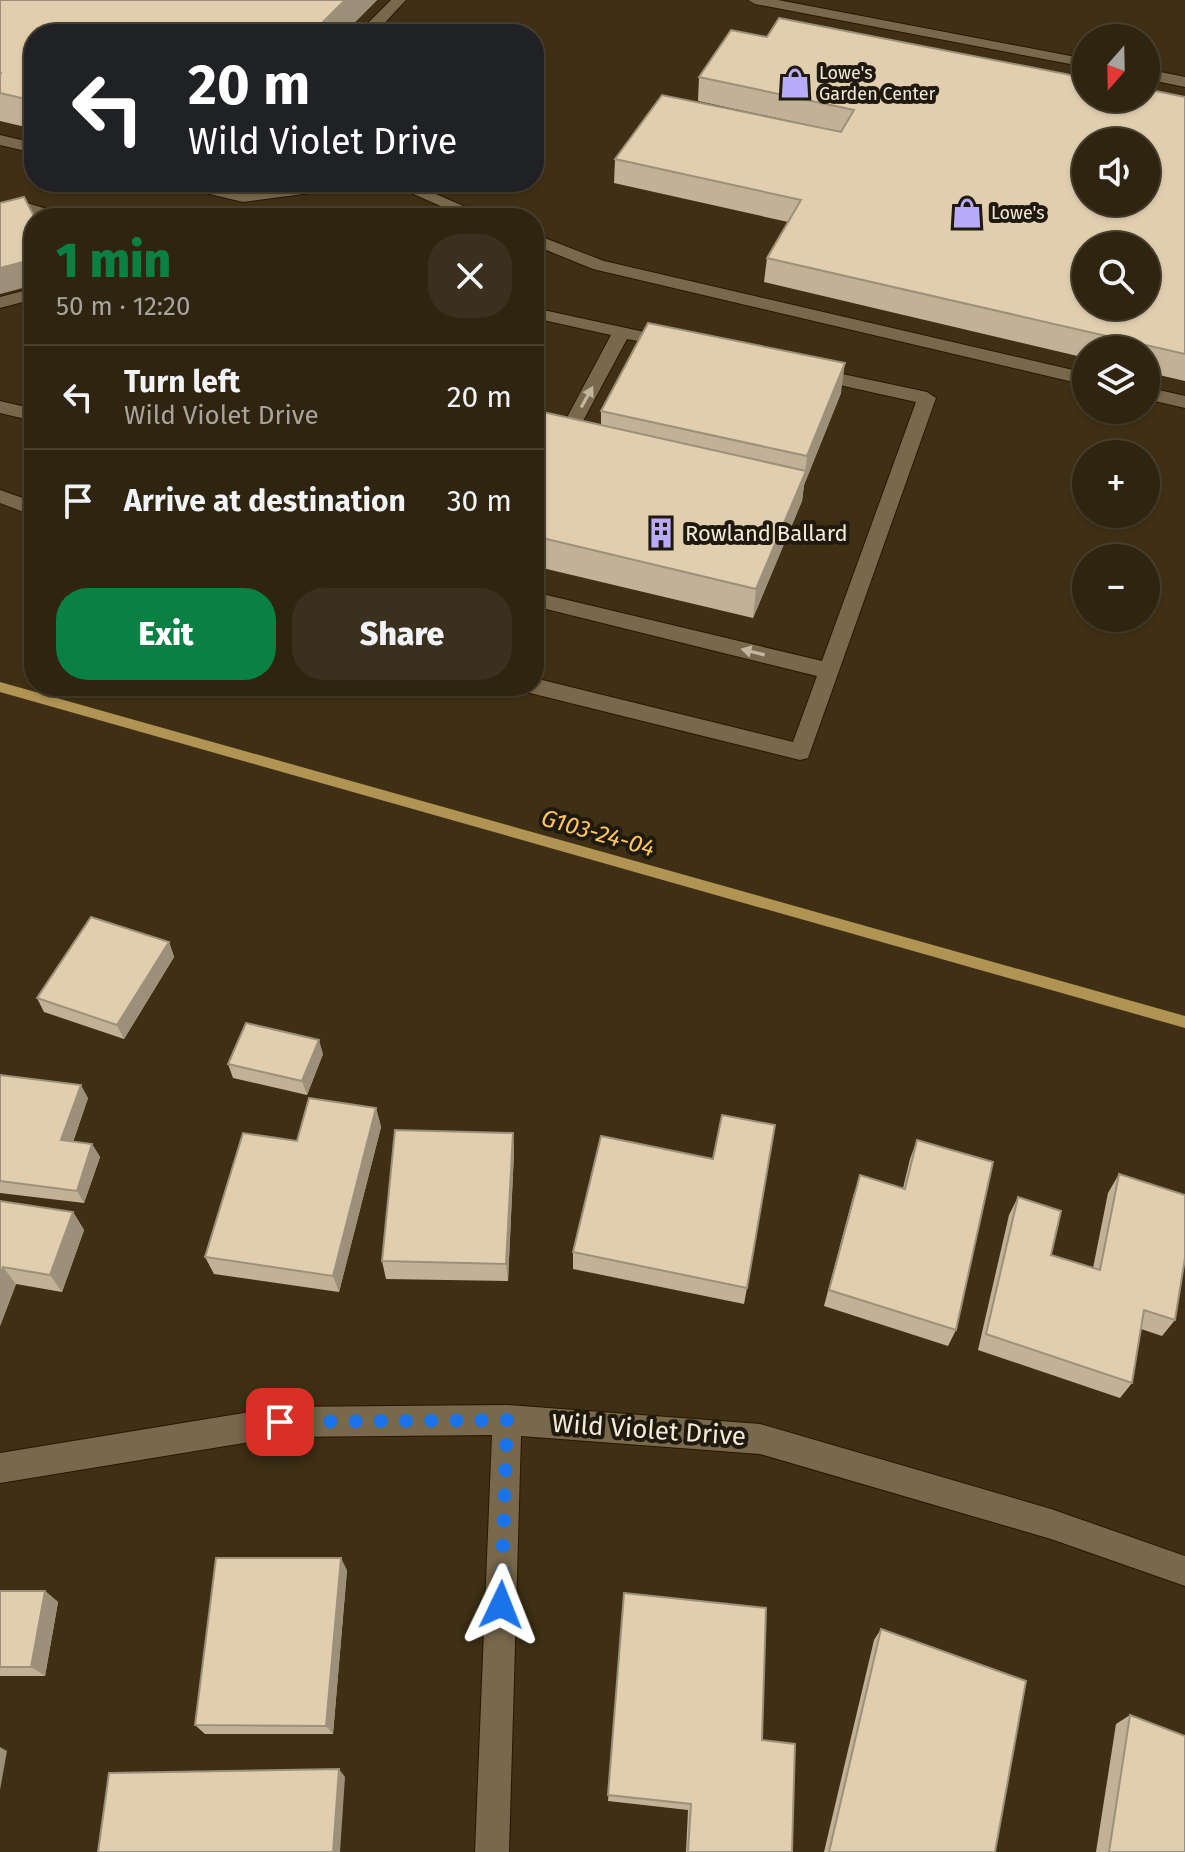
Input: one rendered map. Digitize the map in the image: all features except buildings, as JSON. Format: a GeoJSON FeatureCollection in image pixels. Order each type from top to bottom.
{"type":"FeatureCollection","features":[{"type":"Feature","properties":{"kind":"street"},"geometry":{"type":"LineString","coordinates":[[375,24],[399,0]]}},
{"type":"Feature","properties":{"kind":"street"},"geometry":{"type":"LineString","coordinates":[[755,0],[799,4],[1072,60]]}},
{"type":"Feature","properties":{"kind":"street"},"geometry":{"type":"LineString","coordinates":[[1160,77],[1185,82]]}},
{"type":"Feature","properties":{"kind":"street"},"geometry":{"type":"LineString","coordinates":[[0,140],[24,146]]}},
{"type":"Feature","properties":{"kind":"street"},"geometry":{"type":"LineString","coordinates":[[221,192],[243,197],[281,192]]}},
{"type":"Feature","properties":{"kind":"street"},"geometry":{"type":"LineString","coordinates":[[419,192],[458,208]]}},
{"type":"Feature","properties":{"kind":"street"},"geometry":{"type":"LineString","coordinates":[[238,208],[243,197]]}},
{"type":"Feature","properties":{"kind":"street"},"geometry":{"type":"LineString","coordinates":[[0,216],[24,209]]}},
{"type":"Feature","properties":{"kind":"street"},"geometry":{"type":"LineString","coordinates":[[544,243],[599,265],[1072,376]]}},
{"type":"Feature","properties":{"kind":"street"},"geometry":{"type":"LineString","coordinates":[[0,303],[24,296]]}},
{"type":"Feature","properties":{"kind":"street"},"geometry":{"type":"LineString","coordinates":[[544,315],[698,349]]}},
{"type":"Feature","properties":{"kind":"street"},"geometry":{"type":"LineString","coordinates":[[544,424],[569,430],[622,332]]}},
{"type":"Feature","properties":{"kind":"street"},"geometry":{"type":"LineString","coordinates":[[544,688],[800,752],[927,398],[790,368]]}},
{"type":"Feature","properties":{"kind":"street"},"geometry":{"type":"LineString","coordinates":[[1160,396],[1185,402]]}},
{"type":"Feature","properties":{"kind":"street"},"geometry":{"type":"LineString","coordinates":[[0,407],[24,413]]}},
{"type":"Feature","properties":{"kind":"street"},"geometry":{"type":"LineString","coordinates":[[0,496],[24,505]]}},
{"type":"Feature","properties":{"kind":"street"},"geometry":{"type":"LineString","coordinates":[[544,601],[829,671]]}},
{"type":"Feature","properties":{"kind":"street"},"geometry":{"type":"LineString","coordinates":[[492,1852],[507,1420]]}},
{"type":"Feature","properties":{"kind":"street","name":"Wild Violet Drive"},"geometry":{"type":"LineString","coordinates":[[0,1468],[280,1422],[507,1420],[760,1439],[1051,1524],[1185,1571]]}},
{"type":"Feature","properties":{"kind":"waterway","name":"G103-24-04"},"geometry":{"type":"LineString","coordinates":[[0,687],[24,694]]}},
{"type":"Feature","properties":{"kind":"waterway","name":"G103-24-04"},"geometry":{"type":"LineString","coordinates":[[32,696],[1185,1022]]}},
{"type":"Feature","properties":{"kind":"place","name":"Lowe's Garden Center"},"geometry":{"type":"Point","coordinates":[795,83]}},
{"type":"Feature","properties":{"kind":"place","name":"Lowe's"},"geometry":{"type":"Point","coordinates":[967,213]}},
{"type":"Feature","properties":{"kind":"place","name":"Rowland Ballard"},"geometry":{"type":"Point","coordinates":[661,533]}},
{"type":"Feature","properties":{"kind":"route"},"geometry":{"type":"LineString","coordinates":[[280,1422],[507,1420],[501,1605]]}}]}
